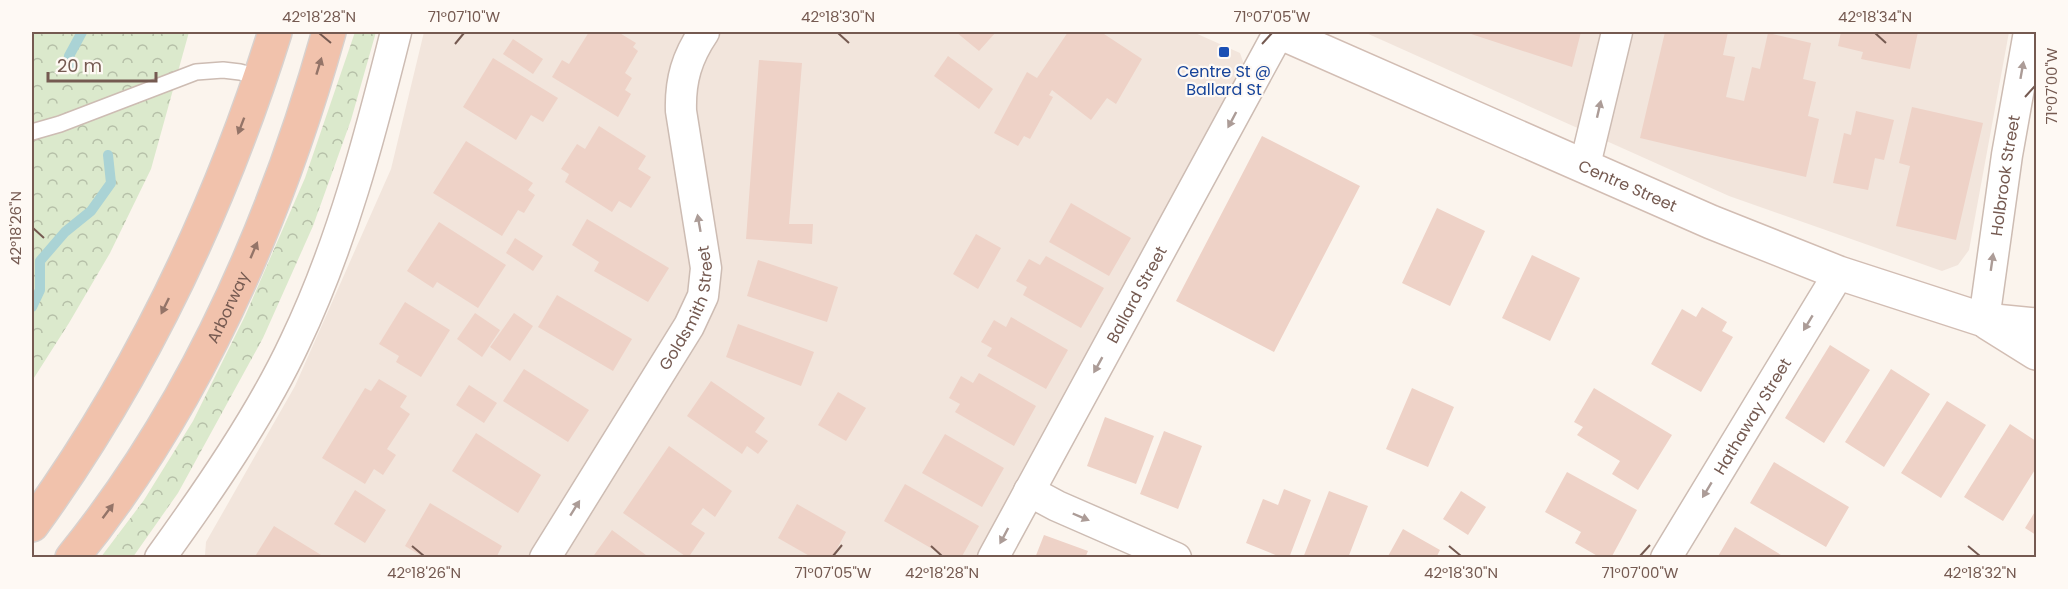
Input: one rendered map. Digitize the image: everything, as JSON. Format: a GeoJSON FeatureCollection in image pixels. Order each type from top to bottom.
{"type":"FeatureCollection","features":[{"type":"Feature","properties":{"kind":"highway"},"geometry":{"type":"LineString","coordinates":[[32,525],[84,448],[147,342],[210,206],[275,32]]}},
{"type":"Feature","properties":{"kind":"highway","name":"Arborway"},"geometry":{"type":"LineString","coordinates":[[72,558],[118,498],[162,432],[223,319],[276,193],[330,32]]}},
{"type":"Feature","properties":{"kind":"main road","name":"Centre Street"},"geometry":{"type":"LineString","coordinates":[[1279,32],[1711,222],[1839,273],[1984,320],[2037,325]]}},
{"type":"Feature","properties":{"kind":"main road","name":"Centre Street"},"geometry":{"type":"LineString","coordinates":[[1984,320],[2037,354]]}},
{"type":"Feature","properties":{"kind":"street"},"geometry":{"type":"LineString","coordinates":[[171,554],[267,395],[295,343],[341,225],[378,104],[396,32]]}},
{"type":"Feature","properties":{"kind":"street","name":"Goldsmith Street"},"geometry":{"type":"LineString","coordinates":[[544,558],[689,326],[703,296],[706,268],[680,93],[686,65],[704,32]]}},
{"type":"Feature","properties":{"kind":"street","name":"Ballard Street"},"geometry":{"type":"LineString","coordinates":[[993,558],[1279,32]]}},
{"type":"Feature","properties":{"kind":"street"},"geometry":{"type":"LineString","coordinates":[[1585,165],[1617,32]]}},
{"type":"Feature","properties":{"kind":"street","name":"Holbrook Street"},"geometry":{"type":"LineString","coordinates":[[1984,320],[2007,154],[2029,32]]}},
{"type":"Feature","properties":{"kind":"street","name":"Hathaway Street"},"geometry":{"type":"LineString","coordinates":[[1666,558],[1839,273]]}},
{"type":"Feature","properties":{"kind":"street"},"geometry":{"type":"LineString","coordinates":[[1029,491],[1057,506],[1176,558]]}},
{"type":"Feature","properties":{"kind":"lane"},"geometry":{"type":"LineString","coordinates":[[32,132],[135,97],[178,78],[207,70],[240,72],[259,77]]}},
{"type":"Feature","properties":{"kind":"shaded area"},"geometry":{"type":"Polygon","coordinates":[[[424,32],[1193,32],[1240,53],[1245,67],[978,557],[208,558],[205,555],[206,542],[295,386],[391,169],[424,32]]]}},
{"type":"Feature","properties":{"kind":"shaded area"},"geometry":{"type":"Polygon","coordinates":[[[1364,32],[2009,32],[1969,250],[1958,265],[1942,271],[1729,196],[1364,32]]]}},
{"type":"Feature","properties":{"kind":"green space"},"geometry":{"type":"Polygon","coordinates":[[[32,32],[189,32],[151,169],[110,253],[32,381],[32,32]]]}},
{"type":"Feature","properties":{"kind":"green space"},"geometry":{"type":"Polygon","coordinates":[[[355,32],[376,32],[351,120],[313,226],[263,338],[178,493],[133,557],[101,557],[144,500],[193,421],[245,316],[305,178],[355,32]]]}},
{"type":"Feature","properties":{"kind":"building"},"geometry":{"type":"Polygon","coordinates":[[[589,32],[610,34],[618,32],[636,43],[633,47],[638,51],[625,73],[632,78],[625,90],[631,94],[618,117],[552,77],[562,60],[569,64],[589,32]]]}},
{"type":"Feature","properties":{"kind":"building"},"geometry":{"type":"Polygon","coordinates":[[[956,32],[996,32],[979,51],[956,32]]]}},
{"type":"Feature","properties":{"kind":"building"},"geometry":{"type":"Polygon","coordinates":[[[1068,32],[1101,32],[1142,59],[1116,104],[1107,98],[1091,120],[1052,90],[1049,95],[1053,97],[1030,139],[1024,136],[1018,146],[994,133],[1027,72],[1037,78],[1068,32]]]}},
{"type":"Feature","properties":{"kind":"building"},"geometry":{"type":"Polygon","coordinates":[[[1465,32],[1581,32],[1572,67],[1465,32]]]}},
{"type":"Feature","properties":{"kind":"building"},"geometry":{"type":"Polygon","coordinates":[[[1665,32],[1728,32],[1723,55],[1735,57],[1726,97],[1744,101],[1752,67],[1760,69],[1768,33],[1811,43],[1803,79],[1816,82],[1808,116],[1819,119],[1806,177],[1640,138],[1665,32]]]}},
{"type":"Feature","properties":{"kind":"building"},"geometry":{"type":"Polygon","coordinates":[[[1841,32],[1918,32],[1910,69],[1861,59],[1863,52],[1838,46],[1841,32]]]}},
{"type":"Feature","properties":{"kind":"building"},"geometry":{"type":"Polygon","coordinates":[[[513,39],[543,59],[533,74],[503,54],[513,39]]]}},
{"type":"Feature","properties":{"kind":"building"},"geometry":{"type":"Polygon","coordinates":[[[948,56],[993,89],[979,109],[934,76],[948,56]]]}},
{"type":"Feature","properties":{"kind":"building"},"geometry":{"type":"Polygon","coordinates":[[[493,58],[558,98],[543,122],[531,115],[516,140],[463,107],[493,58]]]}},
{"type":"Feature","properties":{"kind":"building"},"geometry":{"type":"Polygon","coordinates":[[[759,60],[802,63],[789,224],[813,224],[812,244],[746,239],[759,60]]]}},
{"type":"Feature","properties":{"kind":"building"},"geometry":{"type":"Polygon","coordinates":[[[1912,107],[1983,123],[1956,240],[1896,226],[1910,166],[1899,163],[1912,107]]]}},
{"type":"Feature","properties":{"kind":"building"},"geometry":{"type":"Polygon","coordinates":[[[1856,111],[1894,120],[1884,160],[1875,158],[1868,190],[1833,183],[1844,133],[1851,135],[1856,111]]]}},
{"type":"Feature","properties":{"kind":"building"},"geometry":{"type":"Polygon","coordinates":[[[599,126],[646,156],[638,169],[651,177],[631,208],[619,201],[612,212],[565,182],[569,174],[561,169],[577,144],[585,149],[599,126]]]}},
{"type":"Feature","properties":{"kind":"building"},"geometry":{"type":"Polygon","coordinates":[[[1262,136],[1360,186],[1274,352],[1176,301],[1262,136]]]}},
{"type":"Feature","properties":{"kind":"building"},"geometry":{"type":"Polygon","coordinates":[[[466,141],[533,183],[528,190],[535,195],[524,213],[518,210],[502,236],[433,193],[466,141]]]}},
{"type":"Feature","properties":{"kind":"building"},"geometry":{"type":"Polygon","coordinates":[[[1071,203],[1131,238],[1109,276],[1049,242],[1071,203]]]}},
{"type":"Feature","properties":{"kind":"building"},"geometry":{"type":"Polygon","coordinates":[[[1437,208],[1485,231],[1450,306],[1402,283],[1437,208]]]}},
{"type":"Feature","properties":{"kind":"building"},"geometry":{"type":"Polygon","coordinates":[[[587,219],[669,268],[648,302],[594,271],[599,262],[572,245],[587,219]]]}},
{"type":"Feature","properties":{"kind":"building"},"geometry":{"type":"Polygon","coordinates":[[[439,222],[506,265],[478,308],[437,282],[433,288],[407,271],[439,222]]]}},
{"type":"Feature","properties":{"kind":"building"},"geometry":{"type":"Polygon","coordinates":[[[976,234],[1001,248],[978,289],[953,274],[976,234]]]}},
{"type":"Feature","properties":{"kind":"building"},"geometry":{"type":"Polygon","coordinates":[[[515,238],[543,256],[533,271],[506,253],[515,238]]]}},
{"type":"Feature","properties":{"kind":"building"},"geometry":{"type":"Polygon","coordinates":[[[1532,255],[1580,278],[1550,341],[1502,318],[1532,255]]]}},
{"type":"Feature","properties":{"kind":"building"},"geometry":{"type":"Polygon","coordinates":[[[1046,256],[1104,288],[1081,328],[1023,295],[1027,287],[1016,281],[1029,259],[1040,265],[1046,256]]]}},
{"type":"Feature","properties":{"kind":"building"},"geometry":{"type":"Polygon","coordinates":[[[758,260],[838,287],[827,322],[747,296],[758,260]]]}},
{"type":"Feature","properties":{"kind":"building"},"geometry":{"type":"Polygon","coordinates":[[[557,295],[632,339],[613,371],[538,327],[557,295]]]}},
{"type":"Feature","properties":{"kind":"building"},"geometry":{"type":"Polygon","coordinates":[[[405,302],[450,330],[421,377],[396,362],[399,356],[379,344],[405,302]]]}},
{"type":"Feature","properties":{"kind":"building"},"geometry":{"type":"Polygon","coordinates":[[[1702,307],[1727,322],[1722,331],[1733,337],[1701,392],[1651,364],[1682,309],[1696,317],[1702,307]]]}},
{"type":"Feature","properties":{"kind":"building"},"geometry":{"type":"Polygon","coordinates":[[[475,313],[500,330],[482,357],[457,339],[475,313]]]}},
{"type":"Feature","properties":{"kind":"building"},"geometry":{"type":"Polygon","coordinates":[[[514,313],[533,326],[510,361],[490,347],[514,313]]]}},
{"type":"Feature","properties":{"kind":"building"},"geometry":{"type":"Polygon","coordinates":[[[1011,317],[1068,350],[1046,389],[987,356],[992,348],[981,342],[994,320],[1006,327],[1011,317]]]}},
{"type":"Feature","properties":{"kind":"building"},"geometry":{"type":"Polygon","coordinates":[[[738,324],[814,352],[801,386],[726,357],[738,324]]]}},
{"type":"Feature","properties":{"kind":"building"},"geometry":{"type":"Polygon","coordinates":[[[1830,345],[1870,370],[1824,443],[1785,418],[1830,345]]]}},
{"type":"Feature","properties":{"kind":"building"},"geometry":{"type":"Polygon","coordinates":[[[524,369],[589,410],[568,442],[503,401],[524,369]]]}},
{"type":"Feature","properties":{"kind":"building"},"geometry":{"type":"Polygon","coordinates":[[[1891,369],[1930,394],[1884,467],[1845,442],[1891,369]]]}},
{"type":"Feature","properties":{"kind":"building"},"geometry":{"type":"Polygon","coordinates":[[[979,373],[1036,406],[1014,446],[955,412],[960,404],[949,398],[961,376],[973,383],[979,373]]]}},
{"type":"Feature","properties":{"kind":"building"},"geometry":{"type":"Polygon","coordinates":[[[379,379],[407,396],[400,407],[410,414],[387,449],[396,455],[383,475],[374,469],[365,484],[322,458],[365,388],[371,391],[379,379]]]}},
{"type":"Feature","properties":{"kind":"building"},"geometry":{"type":"Polygon","coordinates":[[[711,381],[765,418],[755,432],[768,441],[758,454],[747,446],[742,454],[687,416],[711,381]]]}},
{"type":"Feature","properties":{"kind":"building"},"geometry":{"type":"Polygon","coordinates":[[[469,385],[497,403],[484,423],[456,405],[469,385]]]}},
{"type":"Feature","properties":{"kind":"building"},"geometry":{"type":"Polygon","coordinates":[[[1412,388],[1454,407],[1428,467],[1386,449],[1412,388]]]}},
{"type":"Feature","properties":{"kind":"building"},"geometry":{"type":"Polygon","coordinates":[[[1594,388],[1672,435],[1638,490],[1612,474],[1620,461],[1577,435],[1583,427],[1574,422],[1594,388]]]}},
{"type":"Feature","properties":{"kind":"building"},"geometry":{"type":"Polygon","coordinates":[[[838,392],[866,408],[846,441],[818,425],[838,392]]]}},
{"type":"Feature","properties":{"kind":"building"},"geometry":{"type":"Polygon","coordinates":[[[1947,401],[1986,425],[1941,498],[1901,473],[1947,401]]]}},
{"type":"Feature","properties":{"kind":"building"},"geometry":{"type":"Polygon","coordinates":[[[1105,417],[1154,436],[1136,484],[1087,466],[1105,417]]]}},
{"type":"Feature","properties":{"kind":"building"},"geometry":{"type":"Polygon","coordinates":[[[2010,424],[2036,441],[2036,468],[2003,521],[1964,497],[2010,424]]]}},
{"type":"Feature","properties":{"kind":"building"},"geometry":{"type":"Polygon","coordinates":[[[1164,431],[1202,446],[1178,509],[1140,494],[1164,431]]]}},
{"type":"Feature","properties":{"kind":"building"},"geometry":{"type":"Polygon","coordinates":[[[476,433],[541,475],[518,513],[452,471],[476,433]]]}},
{"type":"Feature","properties":{"kind":"building"},"geometry":{"type":"Polygon","coordinates":[[[945,434],[1004,468],[982,507],[922,473],[945,434]]]}},
{"type":"Feature","properties":{"kind":"building"},"geometry":{"type":"Polygon","coordinates":[[[669,446],[732,491],[715,517],[703,508],[691,524],[705,533],[688,558],[623,513],[669,446]]]}},
{"type":"Feature","properties":{"kind":"building"},"geometry":{"type":"Polygon","coordinates":[[[1774,462],[1849,507],[1826,547],[1750,503],[1774,462]]]}},
{"type":"Feature","properties":{"kind":"building"},"geometry":{"type":"Polygon","coordinates":[[[1567,472],[1637,510],[1611,558],[1601,558],[1575,543],[1581,532],[1545,512],[1567,472]]]}},
{"type":"Feature","properties":{"kind":"building"},"geometry":{"type":"Polygon","coordinates":[[[905,484],[979,526],[961,558],[948,558],[884,521],[905,484]]]}},
{"type":"Feature","properties":{"kind":"building"},"geometry":{"type":"Polygon","coordinates":[[[1284,489],[1311,500],[1289,558],[1283,558],[1246,543],[1263,499],[1278,505],[1284,489]]]}},
{"type":"Feature","properties":{"kind":"building"},"geometry":{"type":"Polygon","coordinates":[[[355,490],[386,510],[365,543],[334,524],[355,490]]]}},
{"type":"Feature","properties":{"kind":"building"},"geometry":{"type":"Polygon","coordinates":[[[1329,491],[1368,506],[1348,558],[1303,558],[1329,491]]]}},
{"type":"Feature","properties":{"kind":"building"},"geometry":{"type":"Polygon","coordinates":[[[1461,491],[1486,507],[1468,535],[1443,519],[1461,491]]]}},
{"type":"Feature","properties":{"kind":"building"},"geometry":{"type":"Polygon","coordinates":[[[430,503],[502,546],[496,558],[425,558],[405,546],[430,503]]]}},
{"type":"Feature","properties":{"kind":"building"},"geometry":{"type":"Polygon","coordinates":[[[797,504],[846,532],[832,558],[813,558],[778,538],[797,504]]]}},
{"type":"Feature","properties":{"kind":"building"},"geometry":{"type":"Polygon","coordinates":[[[2036,510],[2036,535],[2025,528],[2036,510]]]}},
{"type":"Feature","properties":{"kind":"building"},"geometry":{"type":"Polygon","coordinates":[[[274,526],[326,558],[254,558],[274,526]]]}},
{"type":"Feature","properties":{"kind":"building"},"geometry":{"type":"Polygon","coordinates":[[[1735,527],[1786,558],[1717,558],[1735,527]]]}},
{"type":"Feature","properties":{"kind":"building"},"geometry":{"type":"Polygon","coordinates":[[[1403,529],[1440,550],[1436,558],[1387,558],[1403,529]]]}},
{"type":"Feature","properties":{"kind":"building"},"geometry":{"type":"Polygon","coordinates":[[[612,530],[650,558],[592,558],[612,530]]]}},
{"type":"Feature","properties":{"kind":"building"},"geometry":{"type":"Polygon","coordinates":[[[1044,535],[1088,551],[1085,558],[1035,558],[1044,535]]]}},
{"type":"Feature","properties":{"kind":"waterway"},"geometry":{"type":"LineString","coordinates":[[73,65],[69,56],[82,32]]}},
{"type":"Feature","properties":{"kind":"waterway"},"geometry":{"type":"LineString","coordinates":[[32,307],[40,290],[40,261],[65,232],[91,211],[111,183],[108,155]]}},
{"type":"Feature","properties":{"kind":"place","name":"Centre St @ Ballard St"},"geometry":{"type":"Point","coordinates":[1224,52]}}]}
